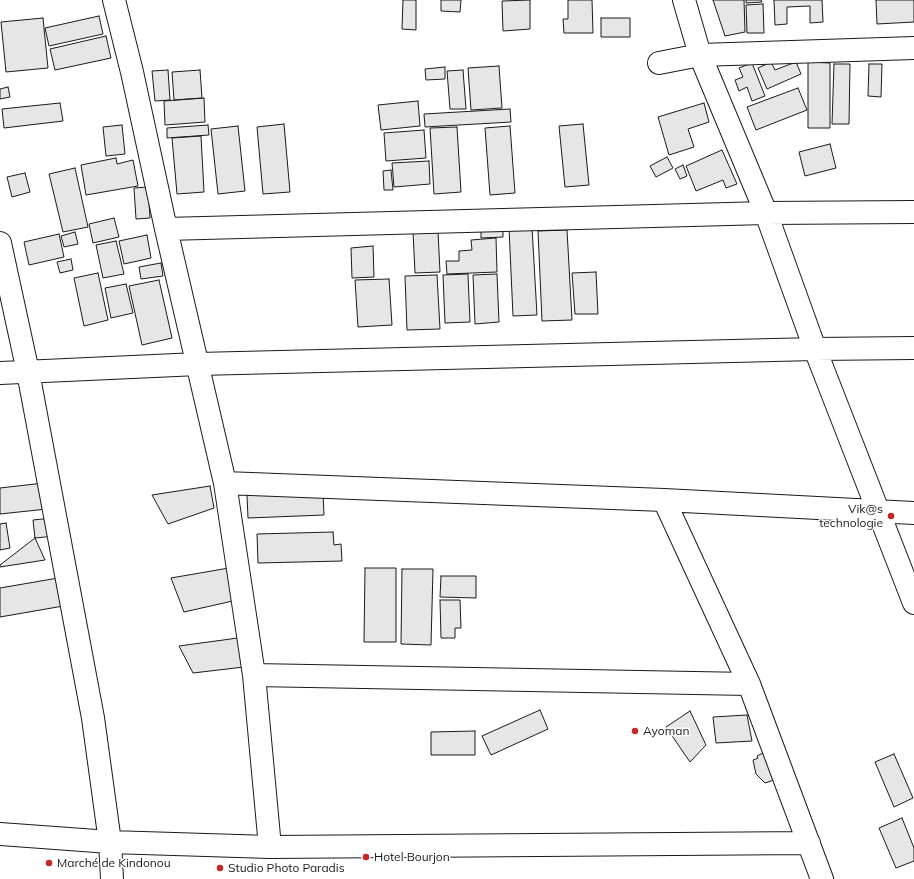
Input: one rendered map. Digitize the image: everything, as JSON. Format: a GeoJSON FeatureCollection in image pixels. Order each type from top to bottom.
{"type":"FeatureCollection","features":[{"type":"Feature","properties":{"kind":"street"},"geometry":{"type":"LineString","coordinates":[[114,0],[132,72],[166,229],[225,483],[254,674],[270,846]]}},
{"type":"Feature","properties":{"kind":"street"},"geometry":{"type":"LineString","coordinates":[[684,0],[700,55],[766,212],[815,349],[914,603]]}},
{"type":"Feature","properties":{"kind":"street"},"geometry":{"type":"LineString","coordinates":[[659,63],[700,55],[914,48]]}},
{"type":"Feature","properties":{"kind":"street"},"geometry":{"type":"LineString","coordinates":[[166,229],[766,212],[914,212]]}},
{"type":"Feature","properties":{"kind":"street"},"geometry":{"type":"LineString","coordinates":[[0,243],[28,372],[93,718],[110,842],[112,879]]}},
{"type":"Feature","properties":{"kind":"street"},"geometry":{"type":"LineString","coordinates":[[0,373],[198,364],[815,349],[914,348]]}},
{"type":"Feature","properties":{"kind":"street"},"geometry":{"type":"LineString","coordinates":[[225,483],[664,500],[914,513]]}},
{"type":"Feature","properties":{"kind":"street"},"geometry":{"type":"LineString","coordinates":[[664,500],[748,684],[822,879]]}},
{"type":"Feature","properties":{"kind":"street"},"geometry":{"type":"LineString","coordinates":[[254,674],[748,684]]}},
{"type":"Feature","properties":{"kind":"street"},"geometry":{"type":"LineString","coordinates":[[0,834],[110,842],[270,846],[809,843]]}},
{"type":"Feature","properties":{"kind":"building"},"geometry":{"type":"Polygon","coordinates":[[[403,0],[416,0],[416,30],[402,29],[403,0]]]}},
{"type":"Feature","properties":{"kind":"building"},"geometry":{"type":"Polygon","coordinates":[[[441,0],[461,0],[460,12],[441,11],[441,0]]]}},
{"type":"Feature","properties":{"kind":"building"},"geometry":{"type":"Polygon","coordinates":[[[530,0],[530,29],[503,31],[502,1],[530,0]]]}},
{"type":"Feature","properties":{"kind":"building"},"geometry":{"type":"Polygon","coordinates":[[[568,0],[592,0],[593,33],[564,33],[563,19],[568,19],[568,0]]]}},
{"type":"Feature","properties":{"kind":"building"},"geometry":{"type":"Polygon","coordinates":[[[713,0],[744,0],[745,32],[725,36],[713,0]]]}},
{"type":"Feature","properties":{"kind":"building"},"geometry":{"type":"Polygon","coordinates":[[[746,0],[761,0],[762,2],[746,3],[746,0]]]}},
{"type":"Feature","properties":{"kind":"building"},"geometry":{"type":"Polygon","coordinates":[[[774,0],[822,0],[823,22],[810,23],[810,6],[787,7],[787,24],[775,25],[774,0]]]}},
{"type":"Feature","properties":{"kind":"building"},"geometry":{"type":"Polygon","coordinates":[[[876,0],[914,0],[914,22],[877,24],[876,0]]]}},
{"type":"Feature","properties":{"kind":"building"},"geometry":{"type":"Polygon","coordinates":[[[763,4],[764,33],[747,33],[746,5],[763,4]]]}},
{"type":"Feature","properties":{"kind":"building"},"geometry":{"type":"Polygon","coordinates":[[[99,16],[103,34],[49,46],[45,28],[99,16]]]}},
{"type":"Feature","properties":{"kind":"building"},"geometry":{"type":"Polygon","coordinates":[[[43,18],[48,68],[6,72],[1,22],[43,18]]]}},
{"type":"Feature","properties":{"kind":"building"},"geometry":{"type":"Polygon","coordinates":[[[601,18],[630,18],[630,37],[601,37],[601,18]]]}},
{"type":"Feature","properties":{"kind":"building"},"geometry":{"type":"Polygon","coordinates":[[[106,36],[111,58],[55,70],[50,49],[106,36]]]}},
{"type":"Feature","properties":{"kind":"building"},"geometry":{"type":"Polygon","coordinates":[[[771,62],[775,70],[796,62],[801,74],[767,89],[758,68],[771,62]]]}},
{"type":"Feature","properties":{"kind":"building"},"geometry":{"type":"Polygon","coordinates":[[[808,62],[830,63],[830,128],[808,128],[808,62]]]}},
{"type":"Feature","properties":{"kind":"building"},"geometry":{"type":"Polygon","coordinates":[[[752,63],[765,96],[752,101],[747,87],[739,91],[735,80],[743,77],[739,68],[752,63]]]}},
{"type":"Feature","properties":{"kind":"building"},"geometry":{"type":"Polygon","coordinates":[[[834,64],[850,64],[849,124],[832,124],[834,64]]]}},
{"type":"Feature","properties":{"kind":"building"},"geometry":{"type":"Polygon","coordinates":[[[869,64],[882,64],[881,97],[868,96],[869,64]]]}},
{"type":"Feature","properties":{"kind":"building"},"geometry":{"type":"Polygon","coordinates":[[[499,66],[502,108],[471,110],[468,68],[499,66]]]}},
{"type":"Feature","properties":{"kind":"building"},"geometry":{"type":"Polygon","coordinates":[[[445,67],[445,79],[426,80],[425,69],[445,67]]]}},
{"type":"Feature","properties":{"kind":"building"},"geometry":{"type":"Polygon","coordinates":[[[168,70],[170,100],[155,101],[152,71],[168,70]]]}},
{"type":"Feature","properties":{"kind":"building"},"geometry":{"type":"Polygon","coordinates":[[[200,70],[202,98],[174,100],[172,72],[200,70]]]}},
{"type":"Feature","properties":{"kind":"building"},"geometry":{"type":"Polygon","coordinates":[[[463,70],[466,109],[450,109],[447,71],[463,70]]]}},
{"type":"Feature","properties":{"kind":"building"},"geometry":{"type":"Polygon","coordinates":[[[8,87],[10,97],[0,99],[0,89],[8,87]]]}},
{"type":"Feature","properties":{"kind":"building"},"geometry":{"type":"Polygon","coordinates":[[[798,88],[807,110],[756,130],[747,107],[798,88]]]}},
{"type":"Feature","properties":{"kind":"building"},"geometry":{"type":"Polygon","coordinates":[[[204,98],[205,122],[165,125],[164,101],[204,98]]]}},
{"type":"Feature","properties":{"kind":"building"},"geometry":{"type":"Polygon","coordinates":[[[418,101],[420,126],[381,130],[378,105],[418,101]]]}},
{"type":"Feature","properties":{"kind":"building"},"geometry":{"type":"Polygon","coordinates":[[[60,103],[63,121],[4,128],[2,109],[60,103]]]}},
{"type":"Feature","properties":{"kind":"building"},"geometry":{"type":"Polygon","coordinates":[[[704,103],[709,122],[688,129],[694,147],[669,155],[658,117],[704,103]]]}},
{"type":"Feature","properties":{"kind":"building"},"geometry":{"type":"Polygon","coordinates":[[[510,109],[511,122],[425,127],[424,114],[510,109]]]}},
{"type":"Feature","properties":{"kind":"building"},"geometry":{"type":"Polygon","coordinates":[[[284,124],[290,192],[263,194],[257,127],[284,124]]]}},
{"type":"Feature","properties":{"kind":"building"},"geometry":{"type":"Polygon","coordinates":[[[583,124],[589,185],[565,187],[559,126],[583,124]]]}},
{"type":"Feature","properties":{"kind":"building"},"geometry":{"type":"Polygon","coordinates":[[[122,125],[125,154],[106,156],[103,127],[122,125]]]}},
{"type":"Feature","properties":{"kind":"building"},"geometry":{"type":"Polygon","coordinates":[[[208,125],[209,135],[167,138],[167,128],[208,125]]]}},
{"type":"Feature","properties":{"kind":"building"},"geometry":{"type":"Polygon","coordinates":[[[238,126],[245,191],[218,194],[211,129],[238,126]]]}},
{"type":"Feature","properties":{"kind":"building"},"geometry":{"type":"Polygon","coordinates":[[[510,126],[515,193],[490,195],[485,128],[510,126]]]}},
{"type":"Feature","properties":{"kind":"building"},"geometry":{"type":"Polygon","coordinates":[[[457,127],[461,192],[434,194],[430,128],[457,127]]]}},
{"type":"Feature","properties":{"kind":"building"},"geometry":{"type":"Polygon","coordinates":[[[424,130],[426,158],[386,161],[384,133],[424,130]]]}},
{"type":"Feature","properties":{"kind":"building"},"geometry":{"type":"Polygon","coordinates":[[[201,136],[204,192],[177,194],[172,138],[201,136]]]}},
{"type":"Feature","properties":{"kind":"building"},"geometry":{"type":"Polygon","coordinates":[[[830,144],[836,168],[805,176],[799,152],[830,144]]]}},
{"type":"Feature","properties":{"kind":"building"},"geometry":{"type":"Polygon","coordinates":[[[722,150],[737,184],[726,188],[723,180],[696,191],[686,166],[722,150]]]}},
{"type":"Feature","properties":{"kind":"building"},"geometry":{"type":"Polygon","coordinates":[[[667,157],[673,168],[656,177],[650,166],[667,157]]]}},
{"type":"Feature","properties":{"kind":"building"},"geometry":{"type":"Polygon","coordinates":[[[116,158],[117,164],[133,160],[138,186],[86,195],[81,165],[116,158]]]}},
{"type":"Feature","properties":{"kind":"building"},"geometry":{"type":"Polygon","coordinates":[[[429,161],[430,184],[394,187],[392,163],[429,161]]]}},
{"type":"Feature","properties":{"kind":"building"},"geometry":{"type":"Polygon","coordinates":[[[683,165],[687,176],[680,179],[675,169],[683,165]]]}},
{"type":"Feature","properties":{"kind":"building"},"geometry":{"type":"Polygon","coordinates":[[[75,168],[88,227],[63,232],[49,174],[75,168]]]}},
{"type":"Feature","properties":{"kind":"building"},"geometry":{"type":"Polygon","coordinates":[[[391,170],[393,190],[384,190],[383,171],[391,170]]]}},
{"type":"Feature","properties":{"kind":"building"},"geometry":{"type":"Polygon","coordinates":[[[25,173],[30,192],[12,197],[7,177],[25,173]]]}},
{"type":"Feature","properties":{"kind":"building"},"geometry":{"type":"Polygon","coordinates":[[[148,187],[150,218],[136,219],[134,188],[148,187]]]}},
{"type":"Feature","properties":{"kind":"building"},"geometry":{"type":"Polygon","coordinates":[[[114,218],[119,237],[93,243],[89,224],[114,218]]]}},
{"type":"Feature","properties":{"kind":"building"},"geometry":{"type":"Polygon","coordinates":[[[503,227],[503,237],[481,238],[481,228],[503,227]]]}},
{"type":"Feature","properties":{"kind":"building"},"geometry":{"type":"Polygon","coordinates":[[[532,227],[537,315],[513,316],[509,228],[532,227]]]}},
{"type":"Feature","properties":{"kind":"building"},"geometry":{"type":"Polygon","coordinates":[[[567,230],[572,320],[542,321],[538,231],[567,230]]]}},
{"type":"Feature","properties":{"kind":"building"},"geometry":{"type":"Polygon","coordinates":[[[438,231],[440,272],[415,273],[413,232],[438,231]]]}},
{"type":"Feature","properties":{"kind":"building"},"geometry":{"type":"Polygon","coordinates":[[[75,232],[78,244],[64,247],[61,236],[75,232]]]}},
{"type":"Feature","properties":{"kind":"building"},"geometry":{"type":"Polygon","coordinates":[[[59,234],[64,257],[29,265],[24,242],[59,234]]]}},
{"type":"Feature","properties":{"kind":"building"},"geometry":{"type":"Polygon","coordinates":[[[147,235],[151,258],[124,264],[119,241],[147,235]]]}},
{"type":"Feature","properties":{"kind":"building"},"geometry":{"type":"Polygon","coordinates":[[[496,238],[497,272],[447,274],[446,261],[459,261],[459,251],[472,250],[471,240],[496,238]]]}},
{"type":"Feature","properties":{"kind":"building"},"geometry":{"type":"Polygon","coordinates":[[[116,241],[124,274],[103,278],[96,245],[116,241]]]}},
{"type":"Feature","properties":{"kind":"building"},"geometry":{"type":"Polygon","coordinates":[[[373,246],[374,277],[352,278],[351,248],[373,246]]]}},
{"type":"Feature","properties":{"kind":"building"},"geometry":{"type":"Polygon","coordinates":[[[71,259],[73,270],[60,273],[57,262],[71,259]]]}},
{"type":"Feature","properties":{"kind":"building"},"geometry":{"type":"Polygon","coordinates":[[[161,263],[163,276],[141,279],[139,267],[161,263]]]}},
{"type":"Feature","properties":{"kind":"building"},"geometry":{"type":"Polygon","coordinates":[[[596,272],[598,314],[575,314],[572,273],[596,272]]]}},
{"type":"Feature","properties":{"kind":"building"},"geometry":{"type":"Polygon","coordinates":[[[98,273],[108,320],[84,326],[74,278],[98,273]]]}},
{"type":"Feature","properties":{"kind":"building"},"geometry":{"type":"Polygon","coordinates":[[[468,274],[470,322],[445,323],[443,275],[468,274]]]}},
{"type":"Feature","properties":{"kind":"building"},"geometry":{"type":"Polygon","coordinates":[[[497,274],[499,322],[475,324],[473,275],[497,274]]]}},
{"type":"Feature","properties":{"kind":"building"},"geometry":{"type":"Polygon","coordinates":[[[437,275],[440,329],[407,330],[405,276],[437,275]]]}},
{"type":"Feature","properties":{"kind":"building"},"geometry":{"type":"Polygon","coordinates":[[[389,279],[392,325],[358,327],[355,280],[389,279]]]}},
{"type":"Feature","properties":{"kind":"building"},"geometry":{"type":"Polygon","coordinates":[[[159,280],[172,338],[142,345],[129,286],[159,280]]]}},
{"type":"Feature","properties":{"kind":"building"},"geometry":{"type":"Polygon","coordinates":[[[126,284],[133,313],[111,318],[105,288],[126,284]]]}},
{"type":"Feature","properties":{"kind":"building"},"geometry":{"type":"Polygon","coordinates":[[[44,483],[47,509],[0,514],[0,488],[44,483]]]}},
{"type":"Feature","properties":{"kind":"building"},"geometry":{"type":"Polygon","coordinates":[[[210,486],[214,508],[168,524],[152,495],[210,486]]]}},
{"type":"Feature","properties":{"kind":"building"},"geometry":{"type":"Polygon","coordinates":[[[323,492],[324,515],[248,518],[247,495],[323,492]]]}},
{"type":"Feature","properties":{"kind":"building"},"geometry":{"type":"Polygon","coordinates":[[[52,518],[55,536],[35,538],[33,520],[52,518]]]}},
{"type":"Feature","properties":{"kind":"building"},"geometry":{"type":"Polygon","coordinates":[[[6,523],[10,548],[0,550],[0,524],[6,523]]]}},
{"type":"Feature","properties":{"kind":"building"},"geometry":{"type":"Polygon","coordinates":[[[333,532],[334,545],[341,544],[342,561],[258,563],[257,534],[333,532]]]}},
{"type":"Feature","properties":{"kind":"building"},"geometry":{"type":"Polygon","coordinates":[[[35,538],[45,560],[0,567],[0,565],[35,538]]]}},
{"type":"Feature","properties":{"kind":"building"},"geometry":{"type":"Polygon","coordinates":[[[229,568],[237,600],[184,612],[171,578],[229,568]]]}},
{"type":"Feature","properties":{"kind":"building"},"geometry":{"type":"Polygon","coordinates":[[[365,568],[396,568],[396,642],[364,642],[365,568]]]}},
{"type":"Feature","properties":{"kind":"building"},"geometry":{"type":"Polygon","coordinates":[[[402,569],[433,569],[431,645],[401,644],[402,569]]]}},
{"type":"Feature","properties":{"kind":"building"},"geometry":{"type":"Polygon","coordinates":[[[441,576],[476,576],[476,598],[440,597],[441,576]]]}},
{"type":"Feature","properties":{"kind":"building"},"geometry":{"type":"Polygon","coordinates":[[[64,577],[69,605],[0,617],[0,588],[64,577]]]}},
{"type":"Feature","properties":{"kind":"building"},"geometry":{"type":"Polygon","coordinates":[[[440,600],[460,600],[461,628],[455,628],[455,638],[441,638],[440,600]]]}},
{"type":"Feature","properties":{"kind":"building"},"geometry":{"type":"Polygon","coordinates":[[[238,638],[244,667],[193,673],[179,646],[238,638]]]}},
{"type":"Feature","properties":{"kind":"building"},"geometry":{"type":"Polygon","coordinates":[[[540,710],[548,729],[491,755],[482,736],[540,710]]]}},
{"type":"Feature","properties":{"kind":"building"},"geometry":{"type":"Polygon","coordinates":[[[690,711],[706,745],[690,762],[666,727],[690,711]]]}},
{"type":"Feature","properties":{"kind":"building"},"geometry":{"type":"Polygon","coordinates":[[[747,715],[752,741],[716,743],[713,717],[747,715]]]}},
{"type":"Feature","properties":{"kind":"building"},"geometry":{"type":"Polygon","coordinates":[[[475,731],[475,755],[431,755],[431,732],[475,731]]]}},
{"type":"Feature","properties":{"kind":"building"},"geometry":{"type":"Polygon","coordinates":[[[765,752],[777,779],[765,783],[756,774],[753,760],[765,752]]]}},
{"type":"Feature","properties":{"kind":"building"},"geometry":{"type":"Polygon","coordinates":[[[894,754],[913,798],[894,807],[875,762],[894,754]]]}},
{"type":"Feature","properties":{"kind":"building"},"geometry":{"type":"Polygon","coordinates":[[[902,818],[914,848],[914,861],[896,868],[879,828],[902,818]]]}},
{"type":"Feature","properties":{"kind":"place","name":"Vik@s technologie"},"geometry":{"type":"Point","coordinates":[891,516]}},
{"type":"Feature","properties":{"kind":"place","name":"Ayoman"},"geometry":{"type":"Point","coordinates":[635,731]}},
{"type":"Feature","properties":{"kind":"place","name":"Hotel Bourjon"},"geometry":{"type":"Point","coordinates":[366,857]}},
{"type":"Feature","properties":{"kind":"place","name":"Marché de Kindonou"},"geometry":{"type":"Point","coordinates":[49,863]}},
{"type":"Feature","properties":{"kind":"place","name":"Studio Photo Paradis"},"geometry":{"type":"Point","coordinates":[220,868]}}]}
